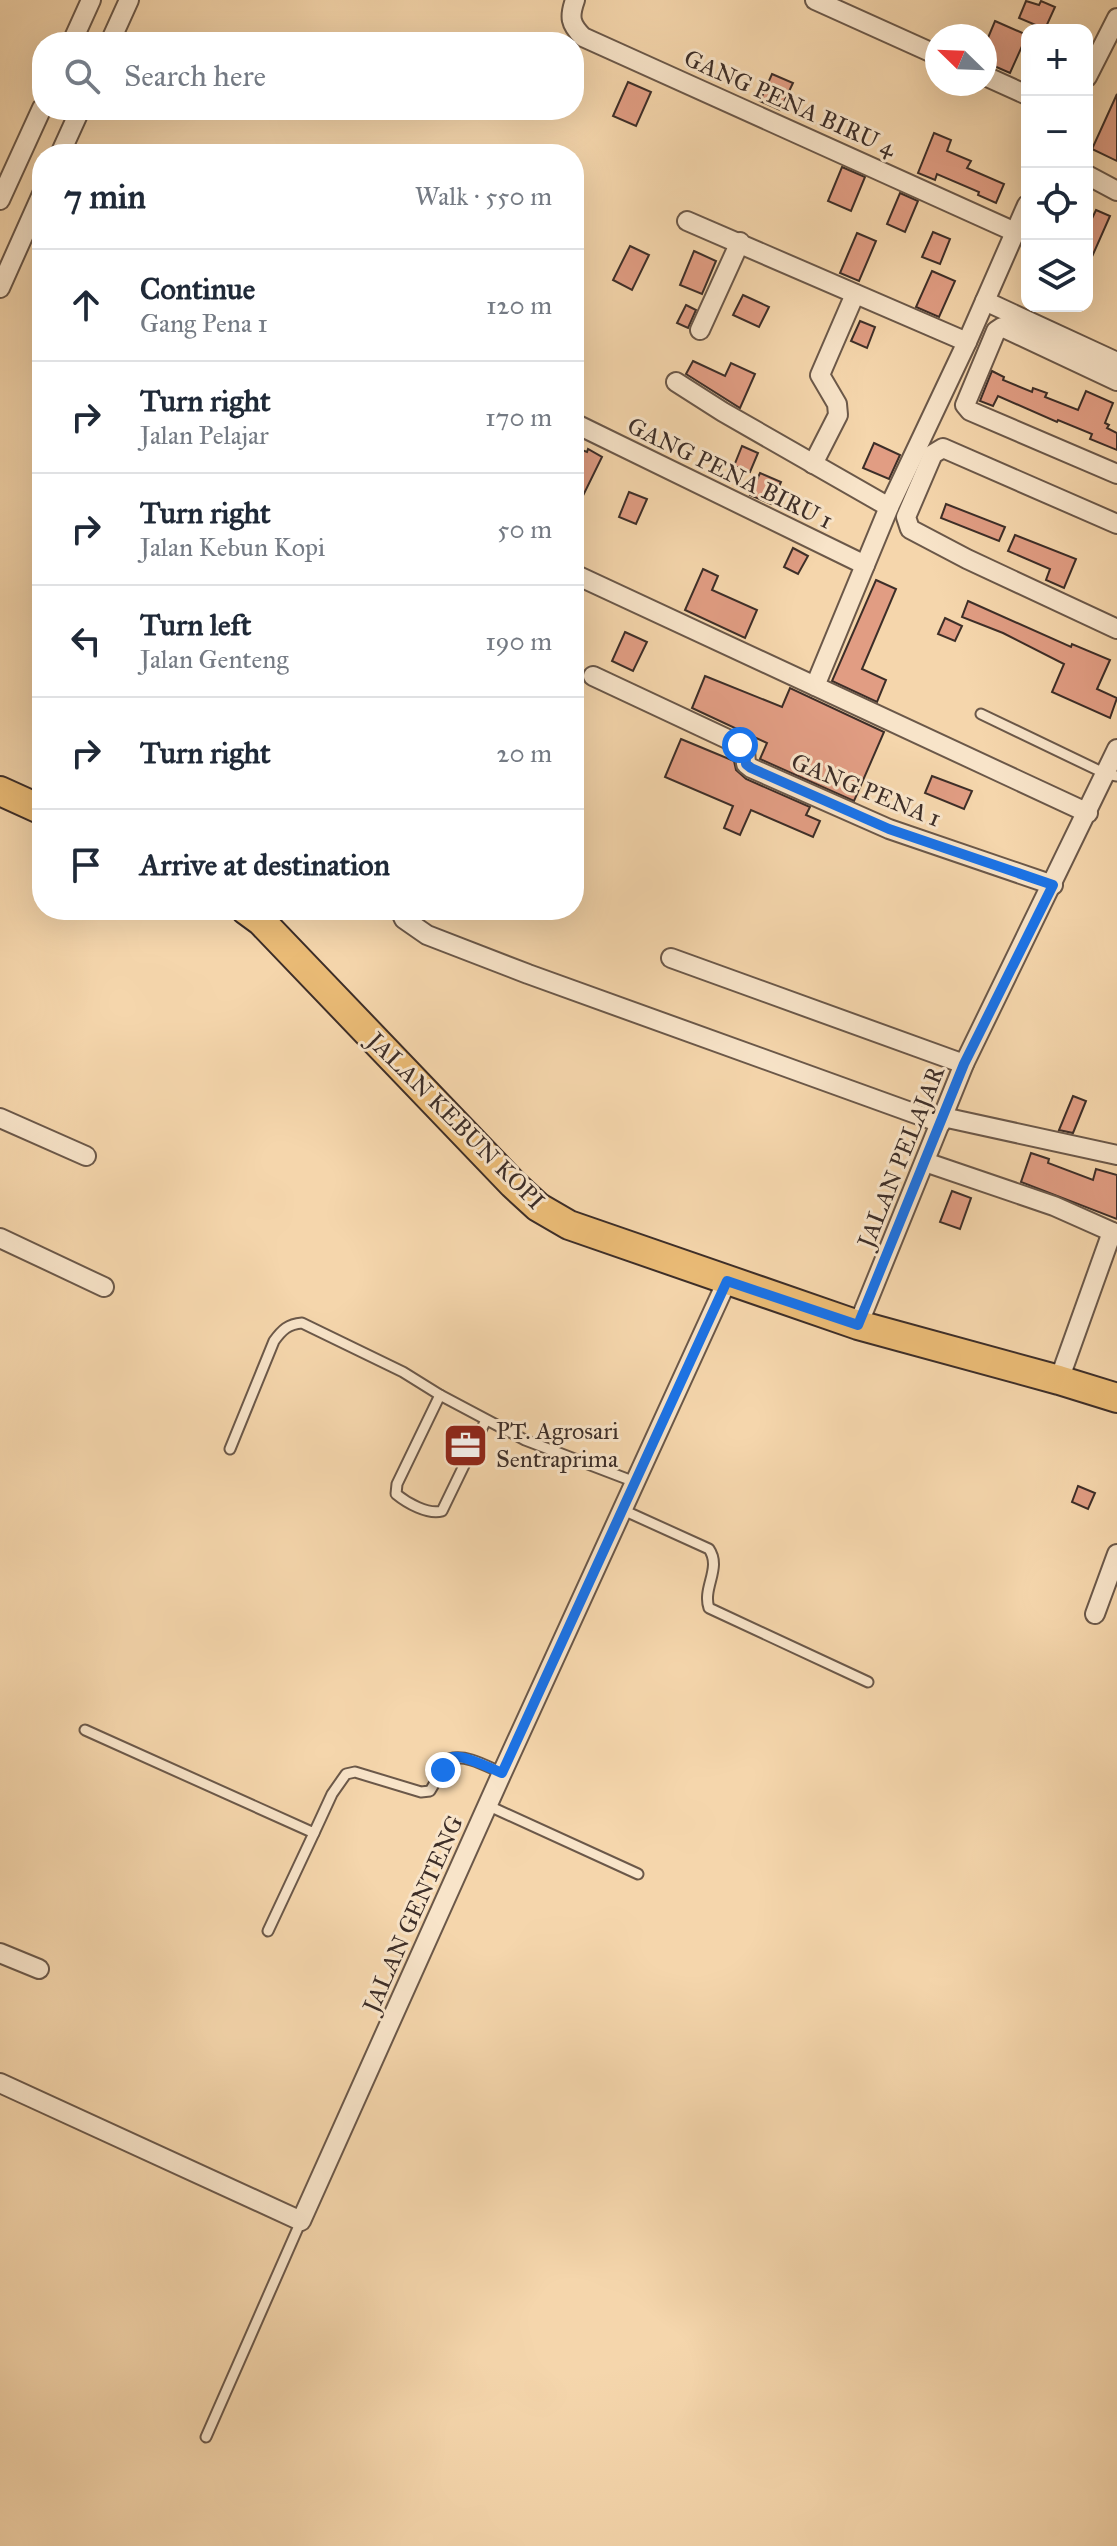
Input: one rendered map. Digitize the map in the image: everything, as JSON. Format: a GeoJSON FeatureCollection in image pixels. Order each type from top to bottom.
{"type":"FeatureCollection","features":[{"type":"Feature","properties":{"kind":"main road"},"geometry":{"type":"LineString","coordinates":[[0,791],[32,805]]}},
{"type":"Feature","properties":{"kind":"main road","name":"JALAN KEBUN KOPI"},"geometry":{"type":"LineString","coordinates":[[260,920],[538,1207],[569,1225],[858,1325],[1117,1398]]}},
{"type":"Feature","properties":{"kind":"street"},"geometry":{"type":"LineString","coordinates":[[77,32],[91,0]]}},
{"type":"Feature","properties":{"kind":"street"},"geometry":{"type":"LineString","coordinates":[[115,32],[129,0]]}},
{"type":"Feature","properties":{"kind":"street","name":"GANG PENA BIRU 4"},"geometry":{"type":"LineString","coordinates":[[575,0],[570,16],[572,26],[578,32]]}},
{"type":"Feature","properties":{"kind":"street"},"geometry":{"type":"LineString","coordinates":[[815,0],[925,50]]}},
{"type":"Feature","properties":{"kind":"street"},"geometry":{"type":"LineString","coordinates":[[1093,65],[1117,18]]}},
{"type":"Feature","properties":{"kind":"street","name":"GANG PENA BIRU 4"},"geometry":{"type":"LineString","coordinates":[[584,37],[1015,232]]}},
{"type":"Feature","properties":{"kind":"street"},"geometry":{"type":"LineString","coordinates":[[997,81],[1021,92]]}},
{"type":"Feature","properties":{"kind":"street"},"geometry":{"type":"LineString","coordinates":[[0,200],[37,120]]}},
{"type":"Feature","properties":{"kind":"street"},"geometry":{"type":"LineString","coordinates":[[65,144],[75,120]]}},
{"type":"Feature","properties":{"kind":"street"},"geometry":{"type":"LineString","coordinates":[[1093,178],[1117,191]]}},
{"type":"Feature","properties":{"kind":"street"},"geometry":{"type":"LineString","coordinates":[[0,288],[32,216]]}},
{"type":"Feature","properties":{"kind":"street"},"geometry":{"type":"LineString","coordinates":[[815,686],[889,507],[1021,218]]}},
{"type":"Feature","properties":{"kind":"street"},"geometry":{"type":"LineString","coordinates":[[687,221],[967,342]]}},
{"type":"Feature","properties":{"kind":"street"},"geometry":{"type":"LineString","coordinates":[[700,330],[740,242]]}},
{"type":"Feature","properties":{"kind":"street"},"geometry":{"type":"LineString","coordinates":[[813,464],[838,415],[837,404],[821,380],[821,369],[855,294]]}},
{"type":"Feature","properties":{"kind":"street"},"geometry":{"type":"LineString","coordinates":[[985,301],[1117,362]]}},
{"type":"Feature","properties":{"kind":"street"},"geometry":{"type":"LineString","coordinates":[[1117,381],[1002,327],[996,331],[965,405],[970,411],[1117,474]]}},
{"type":"Feature","properties":{"kind":"street"},"geometry":{"type":"LineString","coordinates":[[676,382],[889,507]]}},
{"type":"Feature","properties":{"kind":"street","name":"GANG PENA BIRU 1"},"geometry":{"type":"LineString","coordinates":[[584,428],[865,565]]}},
{"type":"Feature","properties":{"kind":"street"},"geometry":{"type":"LineString","coordinates":[[1116,625],[967,559],[910,529],[906,517],[933,454],[943,448],[1117,524]]}},
{"type":"Feature","properties":{"kind":"street"},"geometry":{"type":"LineString","coordinates":[[584,579],[1088,813]]}},
{"type":"Feature","properties":{"kind":"street","name":"GANG PENA 1"},"geometry":{"type":"LineString","coordinates":[[593,676],[740,745],[745,749],[746,764],[751,768],[889,829],[1053,885]]}},
{"type":"Feature","properties":{"kind":"street","name":"JALAN PELAJAR"},"geometry":{"type":"LineString","coordinates":[[858,1325],[964,1064],[1088,813],[1111,775],[1117,749]]}},
{"type":"Feature","properties":{"kind":"street"},"geometry":{"type":"LineString","coordinates":[[405,920],[427,935],[542,980],[942,1120],[1117,1155]]}},
{"type":"Feature","properties":{"kind":"street"},"geometry":{"type":"LineString","coordinates":[[671,958],[964,1064]]}},
{"type":"Feature","properties":{"kind":"street"},"geometry":{"type":"LineString","coordinates":[[0,1118],[86,1156]]}},
{"type":"Feature","properties":{"kind":"street"},"geometry":{"type":"LineString","coordinates":[[925,1162],[1054,1206],[1114,1233],[1059,1380]]}},
{"type":"Feature","properties":{"kind":"street"},"geometry":{"type":"LineString","coordinates":[[0,1238],[104,1287]]}},
{"type":"Feature","properties":{"kind":"street","name":"JALAN GENTENG"},"geometry":{"type":"LineString","coordinates":[[301,2221],[727,1281]]}},
{"type":"Feature","properties":{"kind":"street"},"geometry":{"type":"LineString","coordinates":[[1095,1614],[1117,1554]]}},
{"type":"Feature","properties":{"kind":"street"},"geometry":{"type":"LineString","coordinates":[[0,1953],[39,1969]]}},
{"type":"Feature","properties":{"kind":"street"},"geometry":{"type":"LineString","coordinates":[[0,2083],[301,2221]]}},
{"type":"Feature","properties":{"kind":"lane"},"geometry":{"type":"LineString","coordinates":[[981,714],[1111,775]]}},
{"type":"Feature","properties":{"kind":"lane"},"geometry":{"type":"LineString","coordinates":[[230,1449],[274,1341],[282,1330],[302,1323],[403,1372],[525,1440],[635,1482]]}},
{"type":"Feature","properties":{"kind":"lane"},"geometry":{"type":"LineString","coordinates":[[440,1395],[397,1484],[396,1494],[405,1501],[435,1513],[442,1511],[486,1420]]}},
{"type":"Feature","properties":{"kind":"lane"},"geometry":{"type":"LineString","coordinates":[[623,1510],[709,1549],[715,1565],[707,1596],[709,1608],[868,1682]]}},
{"type":"Feature","properties":{"kind":"lane"},"geometry":{"type":"LineString","coordinates":[[85,1730],[314,1833]]}},
{"type":"Feature","properties":{"kind":"lane"},"geometry":{"type":"LineString","coordinates":[[268,1931],[332,1794],[346,1774],[355,1772],[421,1792],[430,1791],[436,1785],[449,1759],[454,1757],[475,1761],[502,1773]]}},
{"type":"Feature","properties":{"kind":"lane"},"geometry":{"type":"LineString","coordinates":[[489,1806],[638,1874]]}},
{"type":"Feature","properties":{"kind":"lane","name":"JALAN GENTENG"},"geometry":{"type":"LineString","coordinates":[[206,2437],[301,2221]]}},
{"type":"Feature","properties":{"kind":"building"},"geometry":{"type":"Polygon","coordinates":[[[1026,1],[1039,5],[1041,1],[1055,7],[1047,24],[1033,24],[1019,18],[1026,1]]]}},
{"type":"Feature","properties":{"kind":"building"},"geometry":{"type":"Polygon","coordinates":[[[995,21],[1021,32],[1021,48],[1010,73],[997,67],[997,24],[994,24],[995,21]]]}},
{"type":"Feature","properties":{"kind":"building"},"geometry":{"type":"Polygon","coordinates":[[[772,74],[793,83],[780,110],[760,101],[772,74]]]}},
{"type":"Feature","properties":{"kind":"building"},"geometry":{"type":"Polygon","coordinates":[[[628,82],[651,92],[636,126],[613,116],[628,82]]]}},
{"type":"Feature","properties":{"kind":"building"},"geometry":{"type":"Polygon","coordinates":[[[1117,94],[1117,161],[1093,147],[1117,94]]]}},
{"type":"Feature","properties":{"kind":"building"},"geometry":{"type":"Polygon","coordinates":[[[934,133],[951,140],[947,151],[971,161],[967,168],[1004,184],[996,203],[937,174],[935,180],[918,173],[934,133]]]}},
{"type":"Feature","properties":{"kind":"building"},"geometry":{"type":"Polygon","coordinates":[[[842,167],[865,177],[851,211],[828,201],[842,167]]]}},
{"type":"Feature","properties":{"kind":"building"},"geometry":{"type":"Polygon","coordinates":[[[900,193],[918,201],[905,232],[887,224],[900,193]]]}},
{"type":"Feature","properties":{"kind":"building"},"geometry":{"type":"Polygon","coordinates":[[[1096,210],[1110,216],[1093,254],[1093,240],[1096,210]]]}},
{"type":"Feature","properties":{"kind":"building"},"geometry":{"type":"Polygon","coordinates":[[[933,232],[950,239],[940,264],[922,257],[933,232]]]}},
{"type":"Feature","properties":{"kind":"building"},"geometry":{"type":"Polygon","coordinates":[[[857,233],[876,241],[859,281],[840,273],[857,233]]]}},
{"type":"Feature","properties":{"kind":"building"},"geometry":{"type":"Polygon","coordinates":[[[630,246],[649,255],[632,290],[613,280],[630,246]]]}},
{"type":"Feature","properties":{"kind":"building"},"geometry":{"type":"Polygon","coordinates":[[[694,251],[716,261],[702,294],[680,285],[694,251]]]}},
{"type":"Feature","properties":{"kind":"building"},"geometry":{"type":"Polygon","coordinates":[[[932,271],[955,281],[939,317],[916,307],[932,271]]]}},
{"type":"Feature","properties":{"kind":"building"},"geometry":{"type":"Polygon","coordinates":[[[743,295],[769,307],[759,327],[733,315],[743,295]]]}},
{"type":"Feature","properties":{"kind":"building"},"geometry":{"type":"Polygon","coordinates":[[[686,305],[696,310],[688,328],[677,323],[686,305]]]}},
{"type":"Feature","properties":{"kind":"building"},"geometry":{"type":"Polygon","coordinates":[[[860,321],[875,327],[867,348],[851,341],[860,321]]]}},
{"type":"Feature","properties":{"kind":"building"},"geometry":{"type":"Polygon","coordinates":[[[693,361],[725,376],[731,363],[755,374],[740,408],[686,374],[693,361]]]}},
{"type":"Feature","properties":{"kind":"building"},"geometry":{"type":"Polygon","coordinates":[[[992,371],[1004,377],[1003,380],[1032,392],[1033,388],[1047,393],[1045,397],[1078,410],[1086,391],[1113,403],[1105,423],[1109,425],[1107,428],[1117,433],[1117,450],[1090,439],[1092,434],[998,396],[993,406],[980,401],[992,371]]]}},
{"type":"Feature","properties":{"kind":"building"},"geometry":{"type":"Polygon","coordinates":[[[874,443],[900,455],[889,479],[863,468],[874,443]]]}},
{"type":"Feature","properties":{"kind":"building"},"geometry":{"type":"Polygon","coordinates":[[[742,446],[758,453],[750,472],[734,466],[742,446]]]}},
{"type":"Feature","properties":{"kind":"building"},"geometry":{"type":"Polygon","coordinates":[[[588,449],[602,457],[584,494],[584,451],[588,449]]]}},
{"type":"Feature","properties":{"kind":"building"},"geometry":{"type":"Polygon","coordinates":[[[760,473],[781,482],[771,504],[750,495],[760,473]]]}},
{"type":"Feature","properties":{"kind":"building"},"geometry":{"type":"Polygon","coordinates":[[[629,492],[647,499],[636,524],[619,517],[629,492]]]}},
{"type":"Feature","properties":{"kind":"building"},"geometry":{"type":"Polygon","coordinates":[[[946,504],[1005,527],[999,541],[941,518],[946,504]]]}},
{"type":"Feature","properties":{"kind":"building"},"geometry":{"type":"Polygon","coordinates":[[[1015,535],[1076,559],[1064,588],[1046,580],[1050,569],[1008,551],[1015,535]]]}},
{"type":"Feature","properties":{"kind":"building"},"geometry":{"type":"Polygon","coordinates":[[[793,548],[808,556],[798,574],[784,567],[793,548]]]}},
{"type":"Feature","properties":{"kind":"building"},"geometry":{"type":"Polygon","coordinates":[[[703,569],[718,576],[712,590],[757,610],[745,638],[685,610],[703,569]]]}},
{"type":"Feature","properties":{"kind":"building"},"geometry":{"type":"Polygon","coordinates":[[[876,580],[896,589],[862,669],[886,680],[877,702],[832,681],[876,580]]]}},
{"type":"Feature","properties":{"kind":"building"},"geometry":{"type":"Polygon","coordinates":[[[968,601],[1071,647],[1072,644],[1110,660],[1097,689],[1117,698],[1110,718],[1052,692],[1064,664],[1003,633],[962,617],[968,601]]]}},
{"type":"Feature","properties":{"kind":"building"},"geometry":{"type":"Polygon","coordinates":[[[945,618],[962,626],[955,641],[938,634],[945,618]]]}},
{"type":"Feature","properties":{"kind":"building"},"geometry":{"type":"Polygon","coordinates":[[[625,632],[647,642],[633,671],[612,661],[625,632]]]}},
{"type":"Feature","properties":{"kind":"building"},"geometry":{"type":"Polygon","coordinates":[[[705,676],[782,707],[790,688],[884,732],[854,801],[760,759],[767,743],[692,708],[705,676]]]}},
{"type":"Feature","properties":{"kind":"building"},"geometry":{"type":"Polygon","coordinates":[[[681,739],[734,761],[736,770],[746,779],[810,807],[806,815],[820,821],[813,837],[751,810],[740,835],[724,828],[733,806],[665,777],[681,739]]]}},
{"type":"Feature","properties":{"kind":"building"},"geometry":{"type":"Polygon","coordinates":[[[932,776],[972,791],[964,809],[925,793],[932,776]]]}},
{"type":"Feature","properties":{"kind":"building"},"geometry":{"type":"Polygon","coordinates":[[[1073,1096],[1086,1101],[1073,1133],[1059,1130],[1073,1096]]]}},
{"type":"Feature","properties":{"kind":"building"},"geometry":{"type":"Polygon","coordinates":[[[1031,1153],[1093,1180],[1096,1169],[1117,1175],[1117,1219],[1021,1182],[1031,1153]]]}},
{"type":"Feature","properties":{"kind":"building"},"geometry":{"type":"Polygon","coordinates":[[[952,1191],[971,1198],[960,1229],[940,1222],[952,1191]]]}},
{"type":"Feature","properties":{"kind":"building"},"geometry":{"type":"Polygon","coordinates":[[[1078,1486],[1095,1493],[1088,1509],[1072,1502],[1078,1486]]]}},
{"type":"Feature","properties":{"kind":"place","name":"PT. Agrosari Sentraprima"},"geometry":{"type":"Point","coordinates":[465,1445]}},
{"type":"Feature","properties":{"kind":"route"},"geometry":{"type":"LineString","coordinates":[[443,1770],[449,1759],[454,1757],[475,1761],[502,1773],[727,1281],[858,1325],[964,1064],[1053,885],[889,829],[751,768],[746,764],[745,749],[740,745]]}}]}
